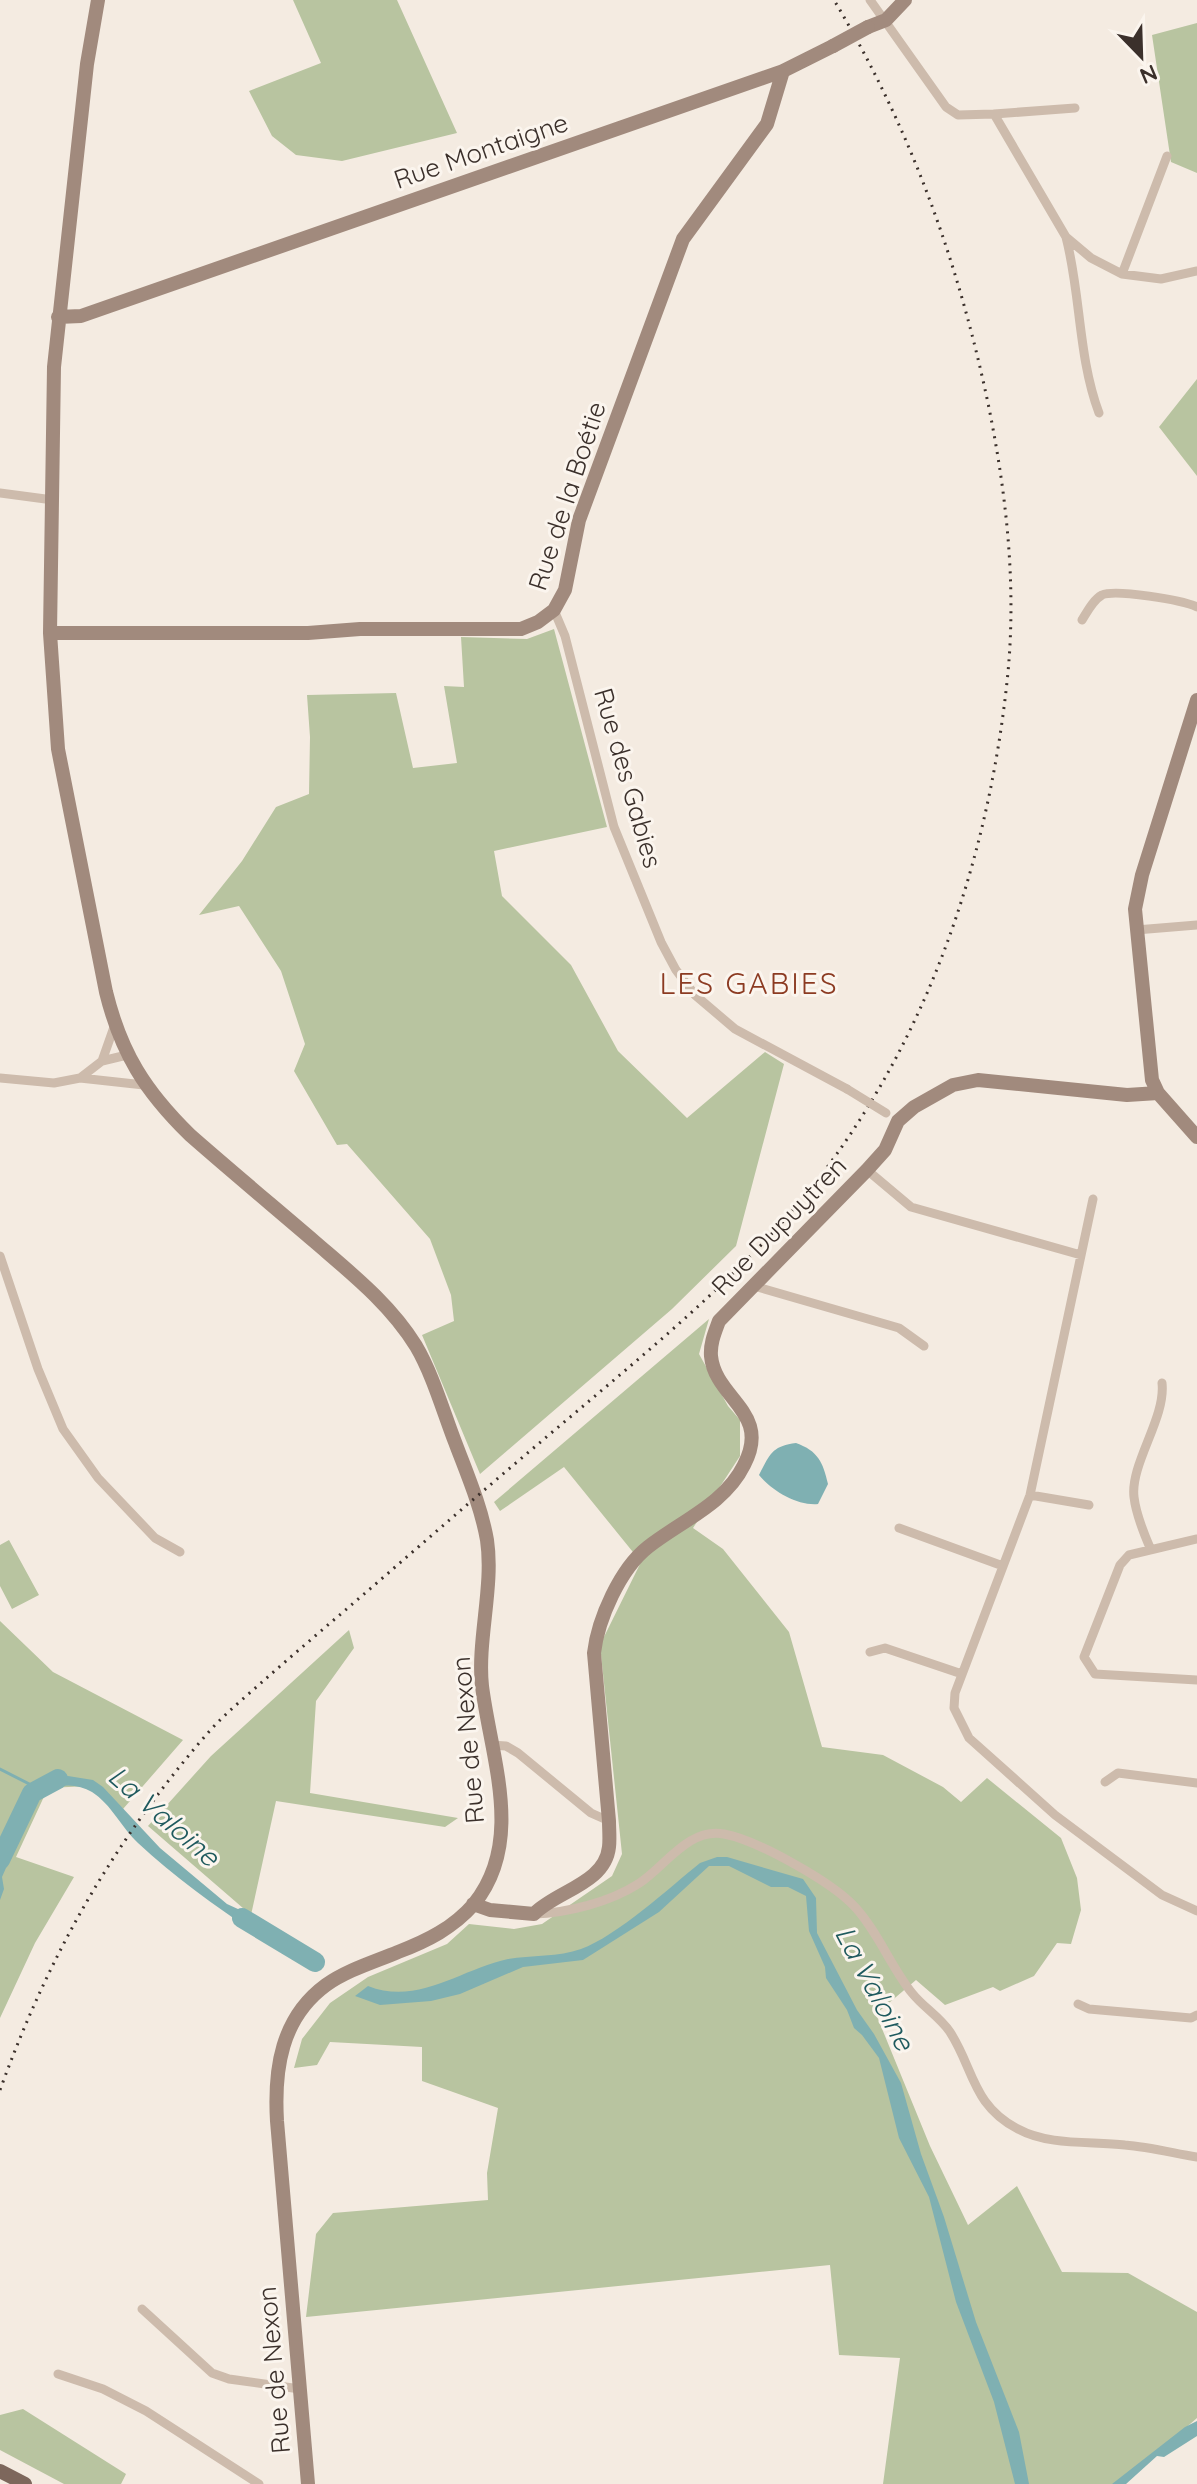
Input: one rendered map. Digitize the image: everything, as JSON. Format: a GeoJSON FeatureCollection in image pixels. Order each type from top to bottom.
{"type":"FeatureCollection","features":[{"type":"Feature","properties":{"kind":"main road"},"geometry":{"type":"LineString","coordinates":[[0,2471],[25,2484]]}},
{"type":"Feature","properties":{"kind":"street","name":"Rue de Nexon"},"geometry":{"type":"LineString","coordinates":[[98,0],[87,64],[54,367],[50,633],[58,749],[114,1027],[144,1085],[190,1135],[372,1292],[400,1322],[418,1349],[469,1478],[487,1544],[482,1682],[502,1805],[500,1849],[490,1877],[473,1904],[436,1936],[326,1985],[303,2007],[286,2033],[278,2060],[275,2088],[308,2484]]}},
{"type":"Feature","properties":{"kind":"street"},"geometry":{"type":"LineString","coordinates":[[870,0],[946,107],[958,115],[1075,108]]}},
{"type":"Feature","properties":{"kind":"street","name":"Rue Montaigne"},"geometry":{"type":"LineString","coordinates":[[58,317],[81,316],[783,71],[886,20],[905,0]]}},
{"type":"Feature","properties":{"kind":"street","name":"Rue de la Boétie"},"geometry":{"type":"LineString","coordinates":[[50,633],[521,629],[538,622],[554,610],[565,590],[579,520],[683,239],[767,124],[783,71]]}},
{"type":"Feature","properties":{"kind":"street"},"geometry":{"type":"LineString","coordinates":[[994,114],[1066,237],[1073,263],[1088,383],[1099,413]]}},
{"type":"Feature","properties":{"kind":"street"},"geometry":{"type":"LineString","coordinates":[[1122,274],[1167,156]]}},
{"type":"Feature","properties":{"kind":"street"},"geometry":{"type":"LineString","coordinates":[[1066,237],[1091,258],[1122,274],[1161,279],[1197,271]]}},
{"type":"Feature","properties":{"kind":"street"},"geometry":{"type":"LineString","coordinates":[[0,493],[53,500]]}},
{"type":"Feature","properties":{"kind":"street"},"geometry":{"type":"LineString","coordinates":[[1082,620],[1095,601],[1111,593],[1173,599],[1197,607]]}},
{"type":"Feature","properties":{"kind":"street","name":"Rue des Gabies"},"geometry":{"type":"LineString","coordinates":[[554,610],[565,636],[614,827],[661,942],[676,970],[695,995],[735,1029],[847,1089],[892,1117]]}},
{"type":"Feature","properties":{"kind":"street"},"geometry":{"type":"LineString","coordinates":[[1197,700],[1142,875],[1135,909],[1149,1066],[1158,1093],[1197,1137]]}},
{"type":"Feature","properties":{"kind":"street"},"geometry":{"type":"LineString","coordinates":[[1136,930],[1197,925]]}},
{"type":"Feature","properties":{"kind":"street"},"geometry":{"type":"LineString","coordinates":[[102,1061],[114,1027]]}},
{"type":"Feature","properties":{"kind":"street"},"geometry":{"type":"LineString","coordinates":[[80,1078],[102,1061],[127,1055]]}},
{"type":"Feature","properties":{"kind":"street"},"geometry":{"type":"LineString","coordinates":[[0,1078],[54,1083],[80,1078],[144,1085]]}},
{"type":"Feature","properties":{"kind":"street","name":"Rue Dupuytren"},"geometry":{"type":"LineString","coordinates":[[534,1914],[596,1873],[605,1861],[609,1847],[606,1765],[594,1653],[596,1633],[609,1601],[631,1565],[646,1549],[711,1504],[729,1487],[745,1464],[752,1441],[750,1423],[720,1379],[711,1358],[711,1342],[719,1321],[885,1150],[892,1117],[931,1096],[953,1085],[978,1080],[1127,1095],[1158,1093]]}},
{"type":"Feature","properties":{"kind":"street"},"geometry":{"type":"LineString","coordinates":[[867,1170],[911,1207],[1081,1255]]}},
{"type":"Feature","properties":{"kind":"street"},"geometry":{"type":"LineString","coordinates":[[1093,1199],[1030,1495],[955,1693],[954,1708],[969,1738],[1067,1824],[1162,1895],[1197,1911]]}},
{"type":"Feature","properties":{"kind":"street"},"geometry":{"type":"LineString","coordinates":[[0,1256],[38,1369],[63,1429],[98,1478],[155,1538],[180,1552]]}},
{"type":"Feature","properties":{"kind":"street"},"geometry":{"type":"LineString","coordinates":[[754,1286],[899,1328],[924,1346]]}},
{"type":"Feature","properties":{"kind":"street"},"geometry":{"type":"LineString","coordinates":[[1151,1550],[1133,1495],[1163,1395],[1162,1383]]}},
{"type":"Feature","properties":{"kind":"street"},"geometry":{"type":"LineString","coordinates":[[1030,1495],[1089,1505]]}},
{"type":"Feature","properties":{"kind":"street"},"geometry":{"type":"LineString","coordinates":[[899,1528],[1003,1566]]}},
{"type":"Feature","properties":{"kind":"street"},"geometry":{"type":"LineString","coordinates":[[1197,1539],[1129,1555],[1120,1565],[1084,1657],[1095,1674],[1197,1680]]}},
{"type":"Feature","properties":{"kind":"street"},"geometry":{"type":"LineString","coordinates":[[870,1652],[885,1648],[962,1674]]}},
{"type":"Feature","properties":{"kind":"street"},"geometry":{"type":"LineString","coordinates":[[491,1745],[506,1746],[518,1753],[591,1813],[609,1821]]}},
{"type":"Feature","properties":{"kind":"street"},"geometry":{"type":"LineString","coordinates":[[1105,1782],[1118,1773],[1197,1783]]}},
{"type":"Feature","properties":{"kind":"street"},"geometry":{"type":"LineString","coordinates":[[473,1904],[490,1910],[534,1914],[586,1906],[637,1884],[679,1849],[699,1837],[721,1833],[753,1844],[831,1886],[856,1908],[912,1994],[950,2031],[974,2084],[995,2113],[1019,2130],[1046,2139],[1127,2145],[1197,2157]]}},
{"type":"Feature","properties":{"kind":"street"},"geometry":{"type":"LineString","coordinates":[[1078,2004],[1089,2009],[1191,2018],[1197,2015]]}},
{"type":"Feature","properties":{"kind":"street"},"geometry":{"type":"LineString","coordinates":[[142,2309],[212,2373],[229,2379],[300,2389]]}},
{"type":"Feature","properties":{"kind":"street"},"geometry":{"type":"LineString","coordinates":[[58,2374],[103,2389],[146,2411],[259,2484]]}},
{"type":"Feature","properties":{"kind":"green space"},"geometry":{"type":"Polygon","coordinates":[[[293,0],[397,0],[457,133],[342,161],[296,155],[272,136],[249,91],[321,63],[293,0]]]}},
{"type":"Feature","properties":{"kind":"green space"},"geometry":{"type":"Polygon","coordinates":[[[1197,23],[1197,173],[1171,162],[1152,35],[1197,23]]]}},
{"type":"Feature","properties":{"kind":"green space"},"geometry":{"type":"Polygon","coordinates":[[[1197,379],[1197,476],[1159,427],[1197,379]]]}},
{"type":"Feature","properties":{"kind":"green space"},"geometry":{"type":"Polygon","coordinates":[[[554,629],[607,827],[494,851],[502,896],[571,965],[618,1051],[687,1118],[765,1052],[784,1064],[736,1246],[672,1309],[480,1474],[422,1335],[454,1321],[451,1295],[430,1239],[347,1144],[337,1145],[294,1071],[305,1044],[281,971],[239,906],[199,915],[242,861],[276,807],[309,794],[307,695],[396,693],[413,768],[457,763],[444,686],[464,687],[461,637],[527,639],[554,629]]]}},
{"type":"Feature","properties":{"kind":"green space"},"geometry":{"type":"Polygon","coordinates":[[[709,1319],[699,1354],[728,1406],[740,1420],[740,1456],[693,1528],[723,1549],[789,1632],[822,1747],[883,1755],[943,1787],[961,1802],[987,1778],[1061,1838],[1077,1878],[1081,1910],[1071,1944],[1057,1943],[1034,1976],[1000,1991],[993,1987],[945,2005],[916,1980],[876,2014],[930,2146],[968,2225],[1017,2186],[1062,2272],[1128,2273],[1197,2312],[1197,2418],[1121,2484],[883,2484],[900,2358],[839,2355],[830,2265],[306,2317],[316,2234],[333,2213],[488,2200],[487,2173],[498,2108],[422,2081],[422,2047],[330,2042],[317,2065],[294,2068],[302,2039],[330,2003],[368,1977],[447,1944],[469,1924],[514,1929],[542,1924],[612,1876],[622,1854],[600,1645],[641,1562],[564,1467],[500,1511],[494,1502],[709,1319]]]}},
{"type":"Feature","properties":{"kind":"green space"},"geometry":{"type":"Polygon","coordinates":[[[9,1540],[39,1595],[12,1609],[0,1586],[0,1545],[9,1540]]]}},
{"type":"Feature","properties":{"kind":"green space"},"geometry":{"type":"Polygon","coordinates":[[[0,1621],[53,1672],[183,1740],[123,1809],[89,1786],[48,1788],[16,1857],[74,1877],[35,1943],[0,2018],[0,1621]]]}},
{"type":"Feature","properties":{"kind":"green space"},"geometry":{"type":"Polygon","coordinates":[[[349,1630],[354,1648],[316,1701],[310,1793],[458,1818],[445,1827],[276,1801],[251,1915],[148,1826],[211,1756],[349,1630]]]}},
{"type":"Feature","properties":{"kind":"green space"},"geometry":{"type":"Polygon","coordinates":[[[23,2409],[126,2474],[121,2484],[64,2484],[0,2450],[0,2415],[23,2409]]]}},
{"type":"Feature","properties":{"kind":"water"},"geometry":{"type":"Polygon","coordinates":[[[796,1443],[814,1454],[824,1469],[828,1484],[818,1504],[802,1503],[786,1496],[759,1475],[773,1452],[796,1443]]]}},
{"type":"Feature","properties":{"kind":"water"},"geometry":{"type":"Polygon","coordinates":[[[68,1776],[93,1780],[103,1787],[160,1848],[227,1904],[251,1915],[266,1931],[262,1938],[167,1869],[132,1837],[99,1797],[77,1786],[48,1790],[36,1800],[2,1877],[4,1889],[0,1900],[0,1855],[40,1784],[52,1778],[68,1776]]]}},
{"type":"Feature","properties":{"kind":"water"},"geometry":{"type":"Polygon","coordinates":[[[727,1857],[803,1879],[816,1898],[817,1933],[857,2010],[901,2083],[976,2322],[1019,2432],[1029,2484],[1015,2484],[994,2402],[956,2302],[929,2197],[899,2138],[879,2058],[854,2028],[847,2010],[826,1978],[825,1967],[809,1931],[806,1896],[788,1887],[771,1887],[729,1866],[709,1866],[659,1912],[583,1960],[523,1967],[460,1994],[431,2001],[380,2005],[355,1996],[368,1986],[404,1992],[422,1989],[508,1959],[581,1949],[626,1923],[700,1863],[727,1857]]]}},
{"type":"Feature","properties":{"kind":"water"},"geometry":{"type":"Polygon","coordinates":[[[1197,2421],[1197,2436],[1164,2457],[1157,2456],[1126,2484],[1112,2484],[1185,2427],[1197,2421]]]}},
{"type":"Feature","properties":{"kind":"waterway"},"geometry":{"type":"LineString","coordinates":[[0,1769],[39,1789]]}},
{"type":"Feature","properties":{"kind":"waterway","name":"La Valoine"},"geometry":{"type":"LineString","coordinates":[[0,1860],[32,1793],[58,1779]]}},
{"type":"Feature","properties":{"kind":"waterway","name":"La Valoine"},"geometry":{"type":"LineString","coordinates":[[242,1918],[315,1962]]}},
{"type":"Feature","properties":{"kind":"railway"},"geometry":{"type":"LineString","coordinates":[[0,2090],[40,1993],[86,1903],[141,1817],[206,1735],[285,1662],[657,1343],[762,1245],[832,1160],[873,1099],[908,1034],[938,967],[982,827],[997,755],[1010,648],[1010,579],[1005,510],[989,408],[947,249],[909,147],[834,0]]}},
{"type":"Feature","properties":{"kind":"district","name":"LES GABIES"},"geometry":{"type":"Point","coordinates":[749,984]}}]}
